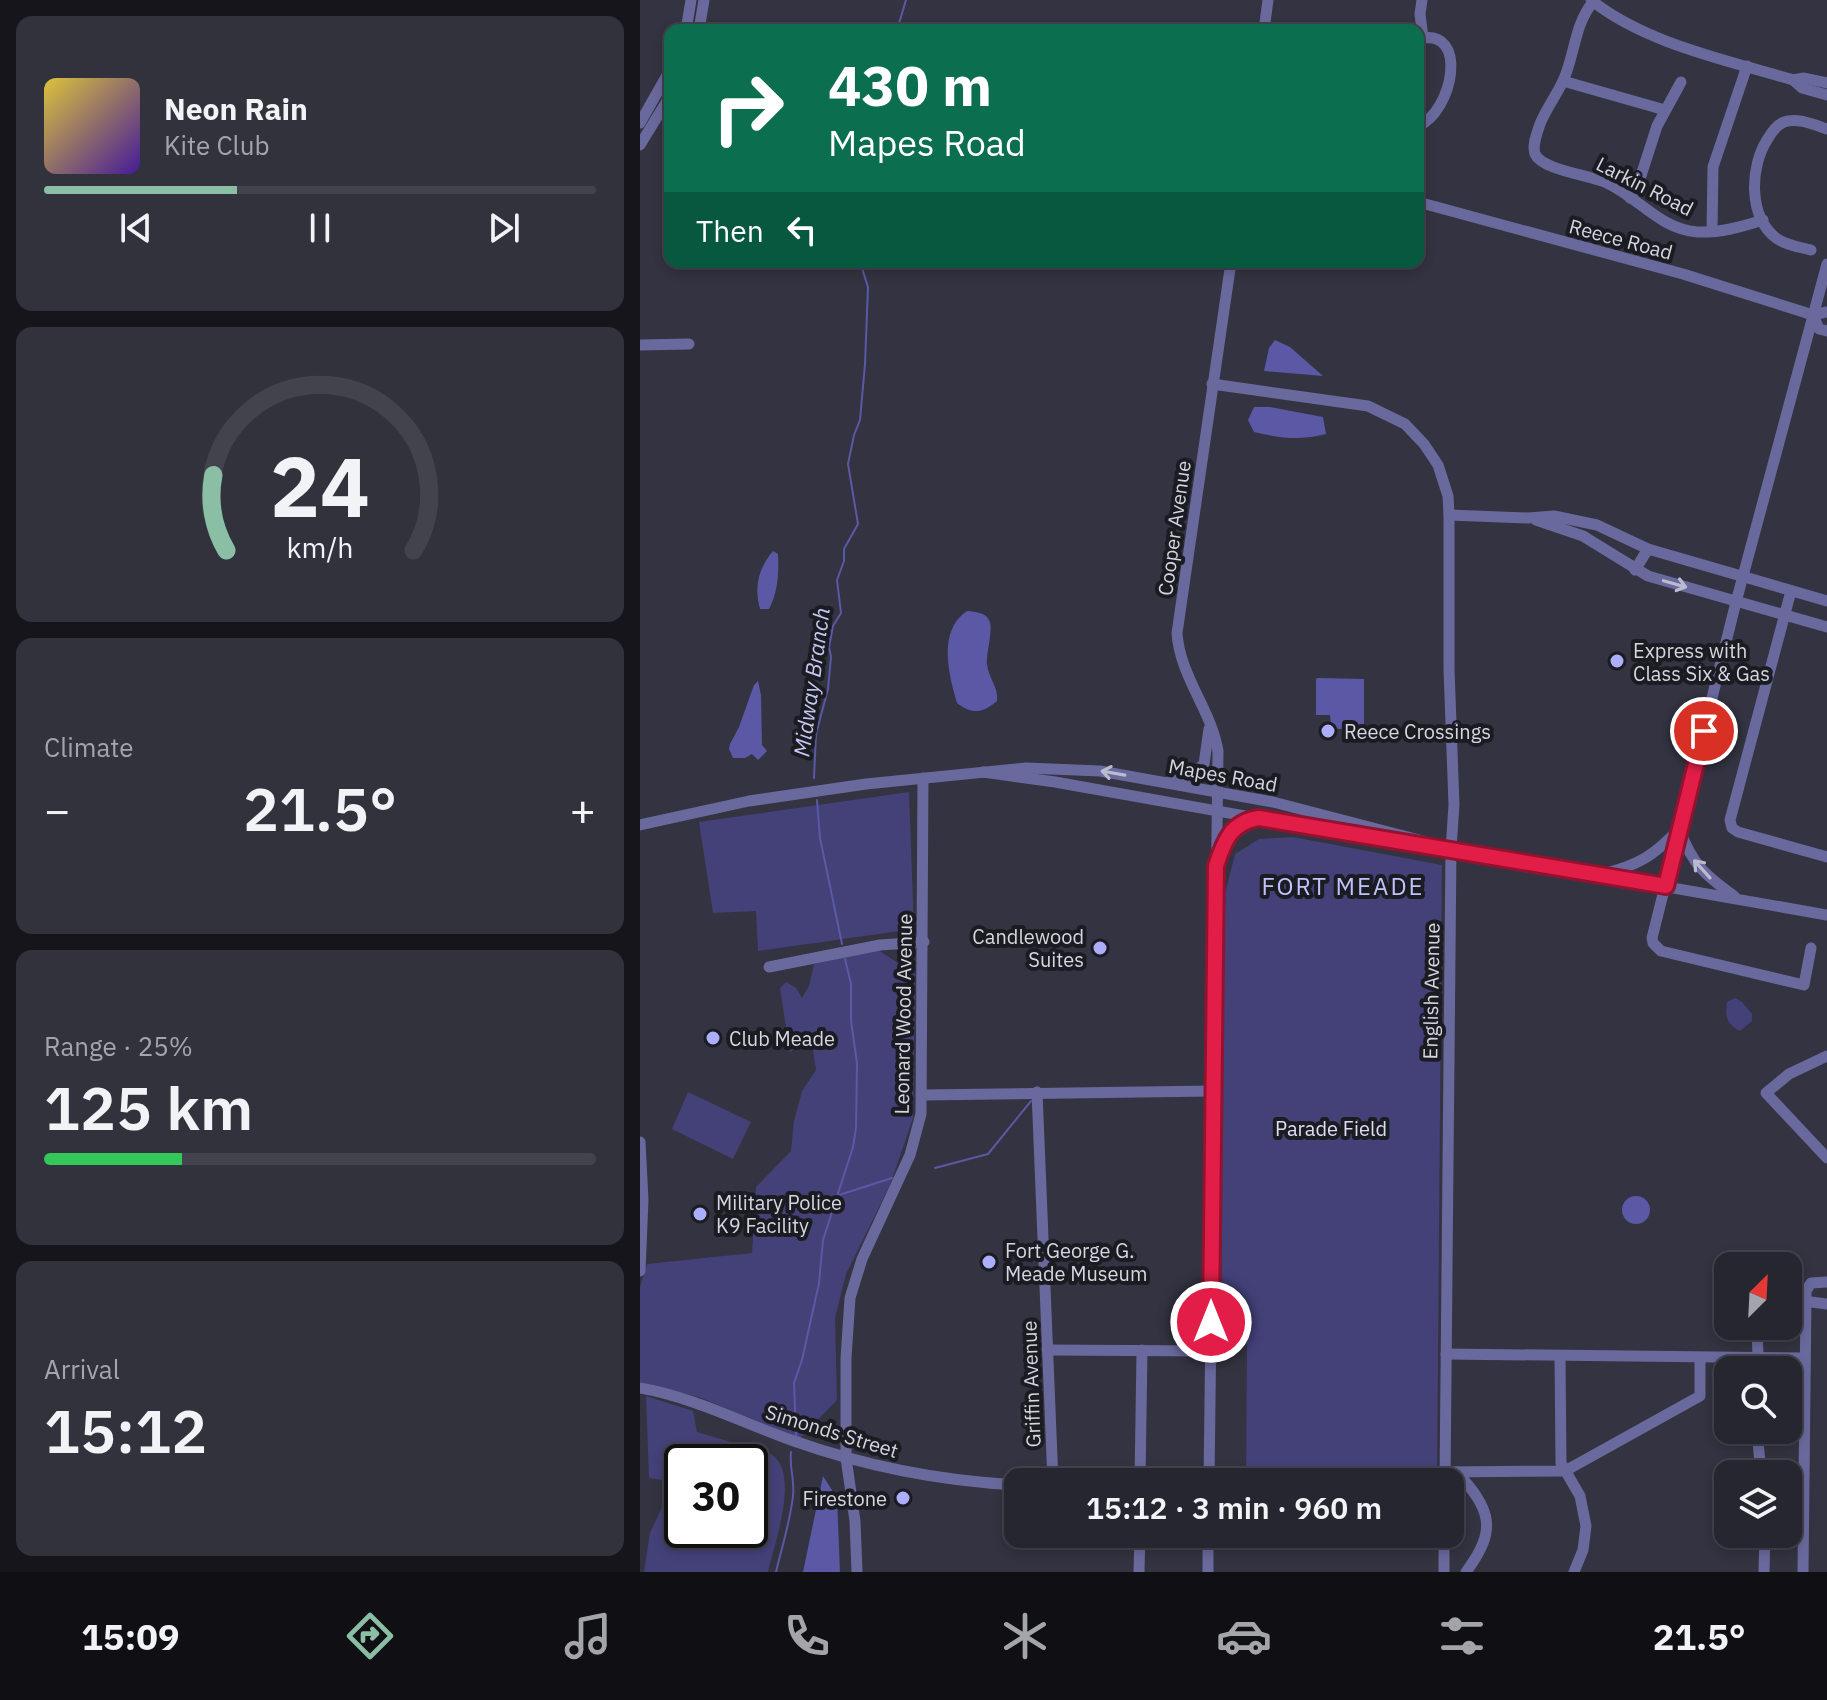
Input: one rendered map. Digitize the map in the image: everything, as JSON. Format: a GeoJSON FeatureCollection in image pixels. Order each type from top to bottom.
{"type":"FeatureCollection","features":[{"type":"Feature","properties":{"kind":"street"},"geometry":{"type":"LineString","coordinates":[[687,24],[691,0]]}},
{"type":"Feature","properties":{"kind":"street"},"geometry":{"type":"LineString","coordinates":[[700,24],[704,0]]}},
{"type":"Feature","properties":{"kind":"street"},"geometry":{"type":"LineString","coordinates":[[1265,24],[1268,0]]}},
{"type":"Feature","properties":{"kind":"street"},"geometry":{"type":"LineString","coordinates":[[1420,24],[1422,0]]}},
{"type":"Feature","properties":{"kind":"street"},"geometry":{"type":"LineString","coordinates":[[1592,1],[1641,31],[1793,80],[1802,88],[1827,95]]}},
{"type":"Feature","properties":{"kind":"street","name":"Larkin Road"},"geometry":{"type":"LineString","coordinates":[[1592,1],[1582,18],[1563,81],[1541,122],[1535,154],[1544,163],[1608,183],[1672,225],[1697,232],[1737,229],[1763,220]]}},
{"type":"Feature","properties":{"kind":"street"},"geometry":{"type":"LineString","coordinates":[[1424,38],[1434,38],[1443,43],[1449,51],[1451,72],[1440,108],[1424,122]]}},
{"type":"Feature","properties":{"kind":"street"},"geometry":{"type":"LineString","coordinates":[[1712,231],[1713,167],[1747,66]]}},
{"type":"Feature","properties":{"kind":"street"},"geometry":{"type":"LineString","coordinates":[[1793,80],[1804,78],[1827,83]]}},
{"type":"Feature","properties":{"kind":"street"},"geometry":{"type":"LineString","coordinates":[[640,123],[664,81]]}},
{"type":"Feature","properties":{"kind":"street"},"geometry":{"type":"LineString","coordinates":[[1563,81],[1665,110]]}},
{"type":"Feature","properties":{"kind":"street"},"geometry":{"type":"LineString","coordinates":[[1630,198],[1638,185],[1650,144],[1681,82]]}},
{"type":"Feature","properties":{"kind":"street"},"geometry":{"type":"LineString","coordinates":[[640,145],[664,106]]}},
{"type":"Feature","properties":{"kind":"street"},"geometry":{"type":"LineString","coordinates":[[1811,250],[1775,237],[1763,220],[1754,187],[1754,168],[1773,130],[1784,122],[1827,129]]}},
{"type":"Feature","properties":{"kind":"street","name":"Reece Road"},"geometry":{"type":"LineString","coordinates":[[1424,204],[1683,274],[1813,315],[1827,312]]}},
{"type":"Feature","properties":{"kind":"street"},"geometry":{"type":"LineString","coordinates":[[1811,948],[1804,985],[1661,951],[1652,938],[1742,578],[1827,264]]}},
{"type":"Feature","properties":{"kind":"street","name":"Cooper Avenue"},"geometry":{"type":"LineString","coordinates":[[1209,1468],[1218,751],[1210,724],[1184,670],[1178,652],[1177,633],[1230,268]]}},
{"type":"Feature","properties":{"kind":"street"},"geometry":{"type":"LineString","coordinates":[[1813,315],[1819,329],[1827,331]]}},
{"type":"Feature","properties":{"kind":"street"},"geometry":{"type":"LineString","coordinates":[[640,345],[689,344]]}},
{"type":"Feature","properties":{"kind":"street","name":"English Avenue"},"geometry":{"type":"LineString","coordinates":[[1212,384],[1368,406],[1405,424],[1424,444],[1438,465],[1448,496],[1454,805],[1446,1354],[1449,1468]]}},
{"type":"Feature","properties":{"kind":"street"},"geometry":{"type":"LineString","coordinates":[[1449,515],[1554,516],[1589,523],[1648,549],[1827,601]]}},
{"type":"Feature","properties":{"kind":"street"},"geometry":{"type":"LineString","coordinates":[[1528,518],[1583,536],[1635,570],[1827,627]]}},
{"type":"Feature","properties":{"kind":"street"},"geometry":{"type":"LineString","coordinates":[[1583,536],[1589,523]]}},
{"type":"Feature","properties":{"kind":"street"},"geometry":{"type":"LineString","coordinates":[[1635,570],[1648,549]]}},
{"type":"Feature","properties":{"kind":"street"},"geometry":{"type":"LineString","coordinates":[[1791,591],[1730,820],[1732,828],[1738,832],[1827,857]]}},
{"type":"Feature","properties":{"kind":"street"},"geometry":{"type":"LineString","coordinates":[[1163,782],[1183,778],[1201,768],[1207,759],[1210,724]]}},
{"type":"Feature","properties":{"kind":"street","name":"Mapes Road"},"geometry":{"type":"LineString","coordinates":[[640,825],[749,801],[1026,768],[1100,771],[1218,792],[1286,805],[1451,849]]}},
{"type":"Feature","properties":{"kind":"street","name":"Mapes Road"},"geometry":{"type":"LineString","coordinates":[[983,772],[1827,915]]}},
{"type":"Feature","properties":{"kind":"street","name":"Leonard Wood Avenue"},"geometry":{"type":"LineString","coordinates":[[857,1572],[855,1521],[846,1458],[846,1358],[850,1298],[862,1259],[910,1155],[917,1135],[923,1095],[923,778]]}},
{"type":"Feature","properties":{"kind":"street"},"geometry":{"type":"LineString","coordinates":[[1216,866],[1230,831],[1250,819],[1259,818]]}},
{"type":"Feature","properties":{"kind":"street"},"geometry":{"type":"LineString","coordinates":[[1599,875],[1627,868],[1652,856],[1680,829]]}},
{"type":"Feature","properties":{"kind":"street"},"geometry":{"type":"LineString","coordinates":[[1680,829],[1705,876],[1737,898]]}},
{"type":"Feature","properties":{"kind":"street"},"geometry":{"type":"LineString","coordinates":[[769,967],[880,945],[924,942]]}},
{"type":"Feature","properties":{"kind":"street"},"geometry":{"type":"LineString","coordinates":[[1827,1056],[1789,1074],[1766,1093],[1827,1158]]}},
{"type":"Feature","properties":{"kind":"street"},"geometry":{"type":"LineString","coordinates":[[923,1095],[1213,1091]]}},
{"type":"Feature","properties":{"kind":"street","name":"Griffin Avenue"},"geometry":{"type":"LineString","coordinates":[[1037,1092],[1052,1468]]}},
{"type":"Feature","properties":{"kind":"street"},"geometry":{"type":"LineString","coordinates":[[640,1142],[643,1200],[640,1271]]}},
{"type":"Feature","properties":{"kind":"street"},"geometry":{"type":"LineString","coordinates":[[1803,1572],[1806,1291],[1811,1283],[1827,1282]]}},
{"type":"Feature","properties":{"kind":"street"},"geometry":{"type":"LineString","coordinates":[[1802,1299],[1827,1304]]}},
{"type":"Feature","properties":{"kind":"street"},"geometry":{"type":"LineString","coordinates":[[1047,1350],[1210,1351]]}},
{"type":"Feature","properties":{"kind":"street"},"geometry":{"type":"LineString","coordinates":[[1140,1468],[1142,1350]]}},
{"type":"Feature","properties":{"kind":"street"},"geometry":{"type":"LineString","coordinates":[[1446,1354],[1714,1358]]}},
{"type":"Feature","properties":{"kind":"street"},"geometry":{"type":"LineString","coordinates":[[1560,1356],[1561,1463],[1575,1485],[1585,1515],[1583,1550],[1574,1572]]}},
{"type":"Feature","properties":{"kind":"street"},"geometry":{"type":"LineString","coordinates":[[1464,1474],[1565,1471],[1700,1396],[1700,1358]]}},
{"type":"Feature","properties":{"kind":"street","name":"Simonds Street"},"geometry":{"type":"LineString","coordinates":[[640,1388],[680,1399],[846,1458],[949,1480],[1004,1484]]}},
{"type":"Feature","properties":{"kind":"street"},"geometry":{"type":"LineString","coordinates":[[1464,1486],[1476,1495],[1488,1523],[1485,1542],[1466,1572]]}},
{"type":"Feature","properties":{"kind":"street"},"geometry":{"type":"LineString","coordinates":[[1139,1572],[1140,1548]]}},
{"type":"Feature","properties":{"kind":"street"},"geometry":{"type":"LineString","coordinates":[[1208,1548],[1208,1572]]}},
{"type":"Feature","properties":{"kind":"street"},"geometry":{"type":"LineString","coordinates":[[1444,1548],[1444,1572]]}},
{"type":"Feature","properties":{"kind":"street"},"geometry":{"type":"LineString","coordinates":[[1764,1572],[1765,1548]]}},
{"type":"Feature","properties":{"kind":"green space"},"geometry":{"type":"Polygon","coordinates":[[[909,792],[914,929],[758,951],[756,911],[713,913],[699,822],[909,792]]]}},
{"type":"Feature","properties":{"kind":"green space","name":"Parade Field"},"geometry":{"type":"Polygon","coordinates":[[[1293,837],[1442,865],[1437,1468],[1246,1468],[1247,1344],[1221,1344],[1223,902],[1235,854],[1259,839],[1293,837]]]}},
{"type":"Feature","properties":{"kind":"green space"},"geometry":{"type":"Polygon","coordinates":[[[878,950],[915,974],[913,1118],[890,1185],[846,1274],[835,1318],[837,1400],[800,1438],[701,1398],[640,1382],[640,1287],[647,1264],[752,1253],[756,1187],[791,1151],[794,1121],[802,1091],[816,1070],[810,1031],[790,1053],[780,988],[786,982],[796,988],[802,998],[809,986],[814,964],[878,950]]]}},
{"type":"Feature","properties":{"kind":"green space"},"geometry":{"type":"Polygon","coordinates":[[[1735,998],[1752,1014],[1752,1021],[1740,1031],[1729,1022],[1727,1015],[1727,1002],[1735,998]]]}},
{"type":"Feature","properties":{"kind":"green space"},"geometry":{"type":"Polygon","coordinates":[[[688,1092],[751,1122],[733,1159],[672,1129],[688,1092]]]}},
{"type":"Feature","properties":{"kind":"green space"},"geometry":{"type":"Polygon","coordinates":[[[646,1396],[693,1411],[697,1432],[737,1444],[664,1444],[664,1480],[649,1478],[646,1396]]]}},
{"type":"Feature","properties":{"kind":"green space"},"geometry":{"type":"Polygon","coordinates":[[[768,1453],[780,1463],[785,1492],[768,1572],[644,1572],[650,1533],[664,1503],[664,1548],[768,1548],[768,1453]]]}},
{"type":"Feature","properties":{"kind":"shaded area"},"geometry":{"type":"Polygon","coordinates":[[[1275,340],[1290,347],[1323,376],[1264,371],[1269,348],[1275,340]]]}},
{"type":"Feature","properties":{"kind":"shaded area"},"geometry":{"type":"Polygon","coordinates":[[[1254,407],[1323,417],[1326,434],[1290,438],[1254,432],[1248,420],[1254,407]]]}},
{"type":"Feature","properties":{"kind":"shaded area"},"geometry":{"type":"Polygon","coordinates":[[[773,551],[778,554],[776,589],[769,609],[760,609],[757,593],[759,578],[773,551]]]}},
{"type":"Feature","properties":{"kind":"shaded area"},"geometry":{"type":"Polygon","coordinates":[[[967,611],[982,614],[990,624],[987,664],[997,701],[977,711],[957,703],[949,667],[952,630],[967,611]]]}},
{"type":"Feature","properties":{"kind":"shaded area"},"geometry":{"type":"Polygon","coordinates":[[[1318,678],[1364,679],[1364,731],[1331,728],[1330,715],[1316,715],[1318,678]]]}},
{"type":"Feature","properties":{"kind":"shaded area"},"geometry":{"type":"Polygon","coordinates":[[[758,681],[762,745],[767,751],[758,760],[752,754],[745,758],[733,758],[730,744],[758,681]]]}},
{"type":"Feature","properties":{"kind":"shaded area"},"geometry":{"type":"Polygon","coordinates":[[[1636,1196],[1646,1200],[1650,1210],[1646,1220],[1636,1224],[1626,1220],[1622,1210],[1626,1200],[1636,1196]]]}},
{"type":"Feature","properties":{"kind":"shaded area"},"geometry":{"type":"Polygon","coordinates":[[[823,1476],[837,1498],[840,1572],[803,1572],[823,1476]]]}},
{"type":"Feature","properties":{"kind":"waterway","name":"Midway Branch"},"geometry":{"type":"LineString","coordinates":[[899,24],[906,0]]}},
{"type":"Feature","properties":{"kind":"waterway","name":"Midway Branch"},"geometry":{"type":"LineString","coordinates":[[814,778],[816,734],[828,689],[829,647],[833,626],[841,613],[837,580],[844,561],[844,549],[858,524],[848,464],[860,420],[865,364],[868,287],[862,268]]}},
{"type":"Feature","properties":{"kind":"waterway","name":"Midway Branch"},"geometry":{"type":"LineString","coordinates":[[817,800],[820,838],[842,944]]}},
{"type":"Feature","properties":{"kind":"waterway","name":"Midway Branch"},"geometry":{"type":"LineString","coordinates":[[796,1435],[794,1383],[819,1283],[823,1240],[853,1147],[856,1128],[857,1063],[851,1021],[851,984],[845,959]]}},
{"type":"Feature","properties":{"kind":"waterway"},"geometry":{"type":"LineString","coordinates":[[935,1168],[988,1154],[1031,1101]]}},
{"type":"Feature","properties":{"kind":"waterway"},"geometry":{"type":"LineString","coordinates":[[836,1196],[892,1178]]}},
{"type":"Feature","properties":{"kind":"waterway","name":"Midway Branch"},"geometry":{"type":"LineString","coordinates":[[776,1572],[793,1496],[791,1452]]}},
{"type":"Feature","properties":{"kind":"place","name":"Express with Class Six & Gas"},"geometry":{"type":"Point","coordinates":[1617,661]}},
{"type":"Feature","properties":{"kind":"place","name":"Reece Crossings"},"geometry":{"type":"Point","coordinates":[1328,731]}},
{"type":"Feature","properties":{"kind":"place","name":"Candlewood Suites"},"geometry":{"type":"Point","coordinates":[1100,948]}},
{"type":"Feature","properties":{"kind":"place","name":"Club Meade"},"geometry":{"type":"Point","coordinates":[713,1038]}},
{"type":"Feature","properties":{"kind":"place","name":"Military Police K9 Facility"},"geometry":{"type":"Point","coordinates":[700,1214]}},
{"type":"Feature","properties":{"kind":"place","name":"Fort George G. Meade Museum"},"geometry":{"type":"Point","coordinates":[989,1262]}},
{"type":"Feature","properties":{"kind":"place","name":"Firestone"},"geometry":{"type":"Point","coordinates":[903,1498]}},
{"type":"Feature","properties":{"kind":"district","name":"FORT MEADE"},"geometry":{"type":"Point","coordinates":[1343,886]}},
{"type":"Feature","properties":{"kind":"route"},"geometry":{"type":"LineString","coordinates":[[1211,1322],[1216,866],[1230,831],[1250,819],[1259,818],[1666,886],[1704,731]]}}]}
